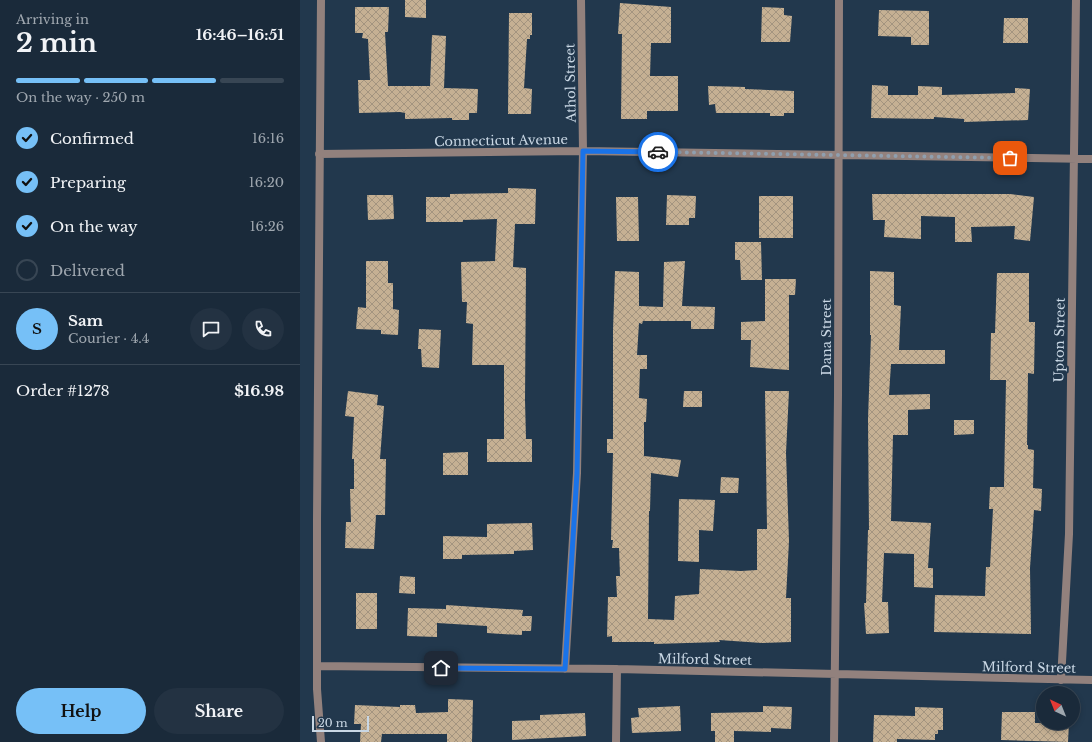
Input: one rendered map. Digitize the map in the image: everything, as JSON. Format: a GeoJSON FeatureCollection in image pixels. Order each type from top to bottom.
{"type":"FeatureCollection","features":[{"type":"Feature","properties":{"kind":"street"},"geometry":{"type":"LineString","coordinates":[[321,0],[317,666],[321,742]]}},
{"type":"Feature","properties":{"kind":"street","name":"Athol Street"},"geometry":{"type":"LineString","coordinates":[[565,669],[577,473],[583,151],[581,0]]}},
{"type":"Feature","properties":{"kind":"street","name":"Dana Street"},"geometry":{"type":"LineString","coordinates":[[834,742],[840,156],[839,0]]}},
{"type":"Feature","properties":{"kind":"street","name":"Upton Street"},"geometry":{"type":"LineString","coordinates":[[1061,680],[1069,534],[1076,0]]}},
{"type":"Feature","properties":{"kind":"street","name":"Connecticut Avenue"},"geometry":{"type":"LineString","coordinates":[[319,154],[583,151],[1092,159]]}},
{"type":"Feature","properties":{"kind":"street","name":"Milford Street"},"geometry":{"type":"LineString","coordinates":[[317,666],[617,669],[1092,680]]}},
{"type":"Feature","properties":{"kind":"street"},"geometry":{"type":"LineString","coordinates":[[616,742],[617,669]]}},
{"type":"Feature","properties":{"kind":"building"},"geometry":{"type":"Polygon","coordinates":[[[405,0],[426,0],[426,18],[405,17],[405,0]]]}},
{"type":"Feature","properties":{"kind":"building"},"geometry":{"type":"Polygon","coordinates":[[[620,3],[671,7],[671,43],[651,43],[650,76],[678,76],[678,111],[647,111],[647,119],[621,119],[622,34],[618,34],[620,3]]]}},
{"type":"Feature","properties":{"kind":"building"},"geometry":{"type":"Polygon","coordinates":[[[355,7],[389,7],[388,32],[385,32],[388,86],[430,86],[432,35],[446,36],[444,88],[478,89],[477,113],[469,113],[469,120],[452,120],[452,118],[405,119],[405,113],[400,112],[359,113],[358,80],[370,80],[368,39],[362,38],[363,33],[355,33],[355,7]]]}},
{"type":"Feature","properties":{"kind":"building"},"geometry":{"type":"Polygon","coordinates":[[[762,7],[784,8],[784,15],[792,16],[790,42],[761,42],[762,7]]]}},
{"type":"Feature","properties":{"kind":"building"},"geometry":{"type":"Polygon","coordinates":[[[879,10],[929,11],[929,45],[911,45],[911,37],[878,36],[879,10]]]}},
{"type":"Feature","properties":{"kind":"building"},"geometry":{"type":"Polygon","coordinates":[[[509,13],[532,13],[532,35],[530,35],[530,39],[527,39],[524,88],[532,89],[531,114],[508,114],[509,13]]]}},
{"type":"Feature","properties":{"kind":"building"},"geometry":{"type":"Polygon","coordinates":[[[1004,18],[1028,18],[1028,43],[1003,43],[1004,18]]]}},
{"type":"Feature","properties":{"kind":"building"},"geometry":{"type":"Polygon","coordinates":[[[872,85],[888,86],[888,95],[918,95],[918,86],[942,87],[942,95],[1015,93],[1015,88],[1030,89],[1028,120],[964,122],[964,119],[934,117],[934,119],[871,118],[872,85]]]}},
{"type":"Feature","properties":{"kind":"building"},"geometry":{"type":"Polygon","coordinates":[[[708,86],[794,91],[794,113],[784,113],[784,116],[770,116],[770,113],[716,113],[715,104],[709,105],[708,86]]]}},
{"type":"Feature","properties":{"kind":"building"},"geometry":{"type":"Polygon","coordinates":[[[508,188],[536,189],[535,224],[515,224],[513,267],[526,268],[526,439],[532,439],[532,462],[487,462],[487,439],[504,439],[504,365],[472,365],[473,324],[466,323],[467,302],[462,302],[461,262],[495,261],[497,219],[463,220],[463,222],[426,222],[426,197],[450,197],[450,194],[508,193],[508,188]]]}},
{"type":"Feature","properties":{"kind":"building"},"geometry":{"type":"Polygon","coordinates":[[[872,194],[1010,194],[1034,197],[1030,241],[1014,239],[1015,226],[971,227],[972,242],[955,242],[955,217],[921,216],[921,239],[884,237],[885,220],[873,220],[872,194]]]}},
{"type":"Feature","properties":{"kind":"building"},"geometry":{"type":"Polygon","coordinates":[[[367,195],[393,195],[394,219],[368,220],[367,195]]]}},
{"type":"Feature","properties":{"kind":"building"},"geometry":{"type":"Polygon","coordinates":[[[667,195],[696,196],[695,218],[689,218],[689,225],[666,225],[667,195]]]}},
{"type":"Feature","properties":{"kind":"building"},"geometry":{"type":"Polygon","coordinates":[[[759,196],[793,196],[793,238],[759,238],[759,196]]]}},
{"type":"Feature","properties":{"kind":"building"},"geometry":{"type":"Polygon","coordinates":[[[616,197],[638,197],[639,241],[617,241],[616,197]]]}},
{"type":"Feature","properties":{"kind":"building"},"geometry":{"type":"Polygon","coordinates":[[[735,242],[761,242],[762,280],[741,280],[740,260],[735,260],[735,242]]]}},
{"type":"Feature","properties":{"kind":"building"},"geometry":{"type":"Polygon","coordinates":[[[366,261],[388,261],[388,283],[393,283],[393,309],[399,310],[398,335],[381,334],[381,330],[356,329],[358,307],[366,308],[366,261]]]}},
{"type":"Feature","properties":{"kind":"building"},"geometry":{"type":"Polygon","coordinates":[[[685,261],[682,306],[715,307],[714,329],[691,329],[691,321],[643,321],[642,324],[639,323],[637,355],[647,355],[647,369],[640,369],[639,398],[647,399],[646,422],[644,422],[644,456],[681,460],[678,477],[651,473],[649,511],[648,619],[674,620],[675,596],[699,594],[700,569],[741,571],[757,570],[757,529],[767,529],[765,391],[789,391],[786,453],[789,541],[786,598],[791,598],[791,642],[762,643],[719,640],[720,642],[654,644],[654,642],[612,642],[612,636],[607,637],[608,597],[617,597],[616,576],[620,576],[619,548],[612,548],[613,540],[611,540],[613,453],[607,453],[607,439],[613,439],[613,330],[615,271],[639,272],[639,306],[663,307],[664,262],[685,261]]]}},
{"type":"Feature","properties":{"kind":"building"},"geometry":{"type":"Polygon","coordinates":[[[870,271],[894,272],[894,305],[901,306],[899,350],[945,350],[945,364],[891,364],[889,395],[930,394],[930,409],[908,410],[908,435],[893,435],[891,521],[931,523],[928,568],[933,568],[933,588],[914,587],[914,554],[884,553],[882,602],[888,602],[889,633],[866,634],[864,603],[866,603],[869,530],[868,419],[871,335],[870,271]]]}},
{"type":"Feature","properties":{"kind":"building"},"geometry":{"type":"Polygon","coordinates":[[[997,273],[1029,273],[1029,322],[1035,322],[1034,374],[1028,373],[1027,445],[1028,449],[1034,450],[1033,488],[1042,489],[1041,511],[1034,510],[1030,568],[1031,634],[934,632],[935,595],[985,596],[986,567],[990,567],[993,509],[989,509],[990,487],[1004,487],[1006,380],[990,380],[991,333],[995,333],[997,273]]]}},
{"type":"Feature","properties":{"kind":"building"},"geometry":{"type":"Polygon","coordinates":[[[765,279],[796,279],[795,295],[789,295],[789,370],[750,367],[751,340],[741,340],[741,322],[765,321],[765,279]]]}},
{"type":"Feature","properties":{"kind":"building"},"geometry":{"type":"Polygon","coordinates":[[[419,329],[441,330],[439,368],[422,367],[421,349],[418,349],[419,329]]]}},
{"type":"Feature","properties":{"kind":"building"},"geometry":{"type":"Polygon","coordinates":[[[348,391],[378,395],[377,405],[384,406],[380,459],[386,459],[385,515],[376,515],[374,549],[345,548],[346,522],[351,522],[350,489],[354,489],[354,459],[352,459],[354,417],[345,416],[348,391]]]}},
{"type":"Feature","properties":{"kind":"building"},"geometry":{"type":"Polygon","coordinates":[[[684,391],[702,391],[702,407],[683,407],[684,391]]]}},
{"type":"Feature","properties":{"kind":"building"},"geometry":{"type":"Polygon","coordinates":[[[954,420],[974,420],[974,434],[954,435],[954,420]]]}},
{"type":"Feature","properties":{"kind":"building"},"geometry":{"type":"Polygon","coordinates":[[[468,452],[468,475],[443,475],[443,453],[468,452]]]}},
{"type":"Feature","properties":{"kind":"building"},"geometry":{"type":"Polygon","coordinates":[[[721,477],[739,478],[738,493],[720,493],[721,477]]]}},
{"type":"Feature","properties":{"kind":"building"},"geometry":{"type":"Polygon","coordinates":[[[679,499],[715,500],[713,531],[699,530],[699,562],[678,561],[679,499]]]}},
{"type":"Feature","properties":{"kind":"building"},"geometry":{"type":"Polygon","coordinates":[[[532,523],[533,550],[514,551],[514,554],[462,555],[462,559],[443,559],[443,536],[487,537],[487,524],[532,523]]]}},
{"type":"Feature","properties":{"kind":"building"},"geometry":{"type":"Polygon","coordinates":[[[400,576],[415,577],[415,594],[399,593],[400,576]]]}},
{"type":"Feature","properties":{"kind":"building"},"geometry":{"type":"Polygon","coordinates":[[[356,593],[377,593],[377,629],[356,629],[356,593]]]}},
{"type":"Feature","properties":{"kind":"building"},"geometry":{"type":"Polygon","coordinates":[[[446,605],[523,610],[522,616],[532,616],[531,631],[522,631],[522,635],[487,633],[487,626],[437,623],[437,637],[407,636],[408,608],[446,609],[446,605]]]}},
{"type":"Feature","properties":{"kind":"building"},"geometry":{"type":"Polygon","coordinates":[[[448,699],[473,700],[472,742],[447,742],[447,734],[382,734],[381,742],[360,742],[361,724],[354,724],[355,705],[400,707],[400,705],[415,705],[416,713],[448,712],[448,699]]]}},
{"type":"Feature","properties":{"kind":"building"},"geometry":{"type":"Polygon","coordinates":[[[680,706],[681,731],[632,733],[631,718],[639,717],[638,708],[680,706]]]}},
{"type":"Feature","properties":{"kind":"building"},"geometry":{"type":"Polygon","coordinates":[[[763,706],[792,707],[791,729],[771,728],[771,732],[734,731],[734,742],[715,742],[715,731],[711,731],[711,713],[763,712],[763,706]]]}},
{"type":"Feature","properties":{"kind":"building"},"geometry":{"type":"Polygon","coordinates":[[[915,707],[943,708],[943,730],[938,730],[938,734],[935,734],[935,740],[897,739],[897,742],[873,742],[874,715],[915,716],[915,707]]]}},
{"type":"Feature","properties":{"kind":"building"},"geometry":{"type":"Polygon","coordinates":[[[1002,712],[1035,712],[1036,730],[1069,730],[1068,742],[1001,740],[1002,712]]]}},
{"type":"Feature","properties":{"kind":"building"},"geometry":{"type":"Polygon","coordinates":[[[585,713],[586,736],[512,740],[512,721],[540,720],[540,715],[585,713]]]}},
{"type":"Feature","properties":{"kind":"way so far"},"geometry":{"type":"LineString","coordinates":[[658,152],[1010,158]]}},
{"type":"Feature","properties":{"kind":"route"},"geometry":{"type":"LineString","coordinates":[[441,668],[565,669],[577,473],[583,151],[658,152]]}}]}
